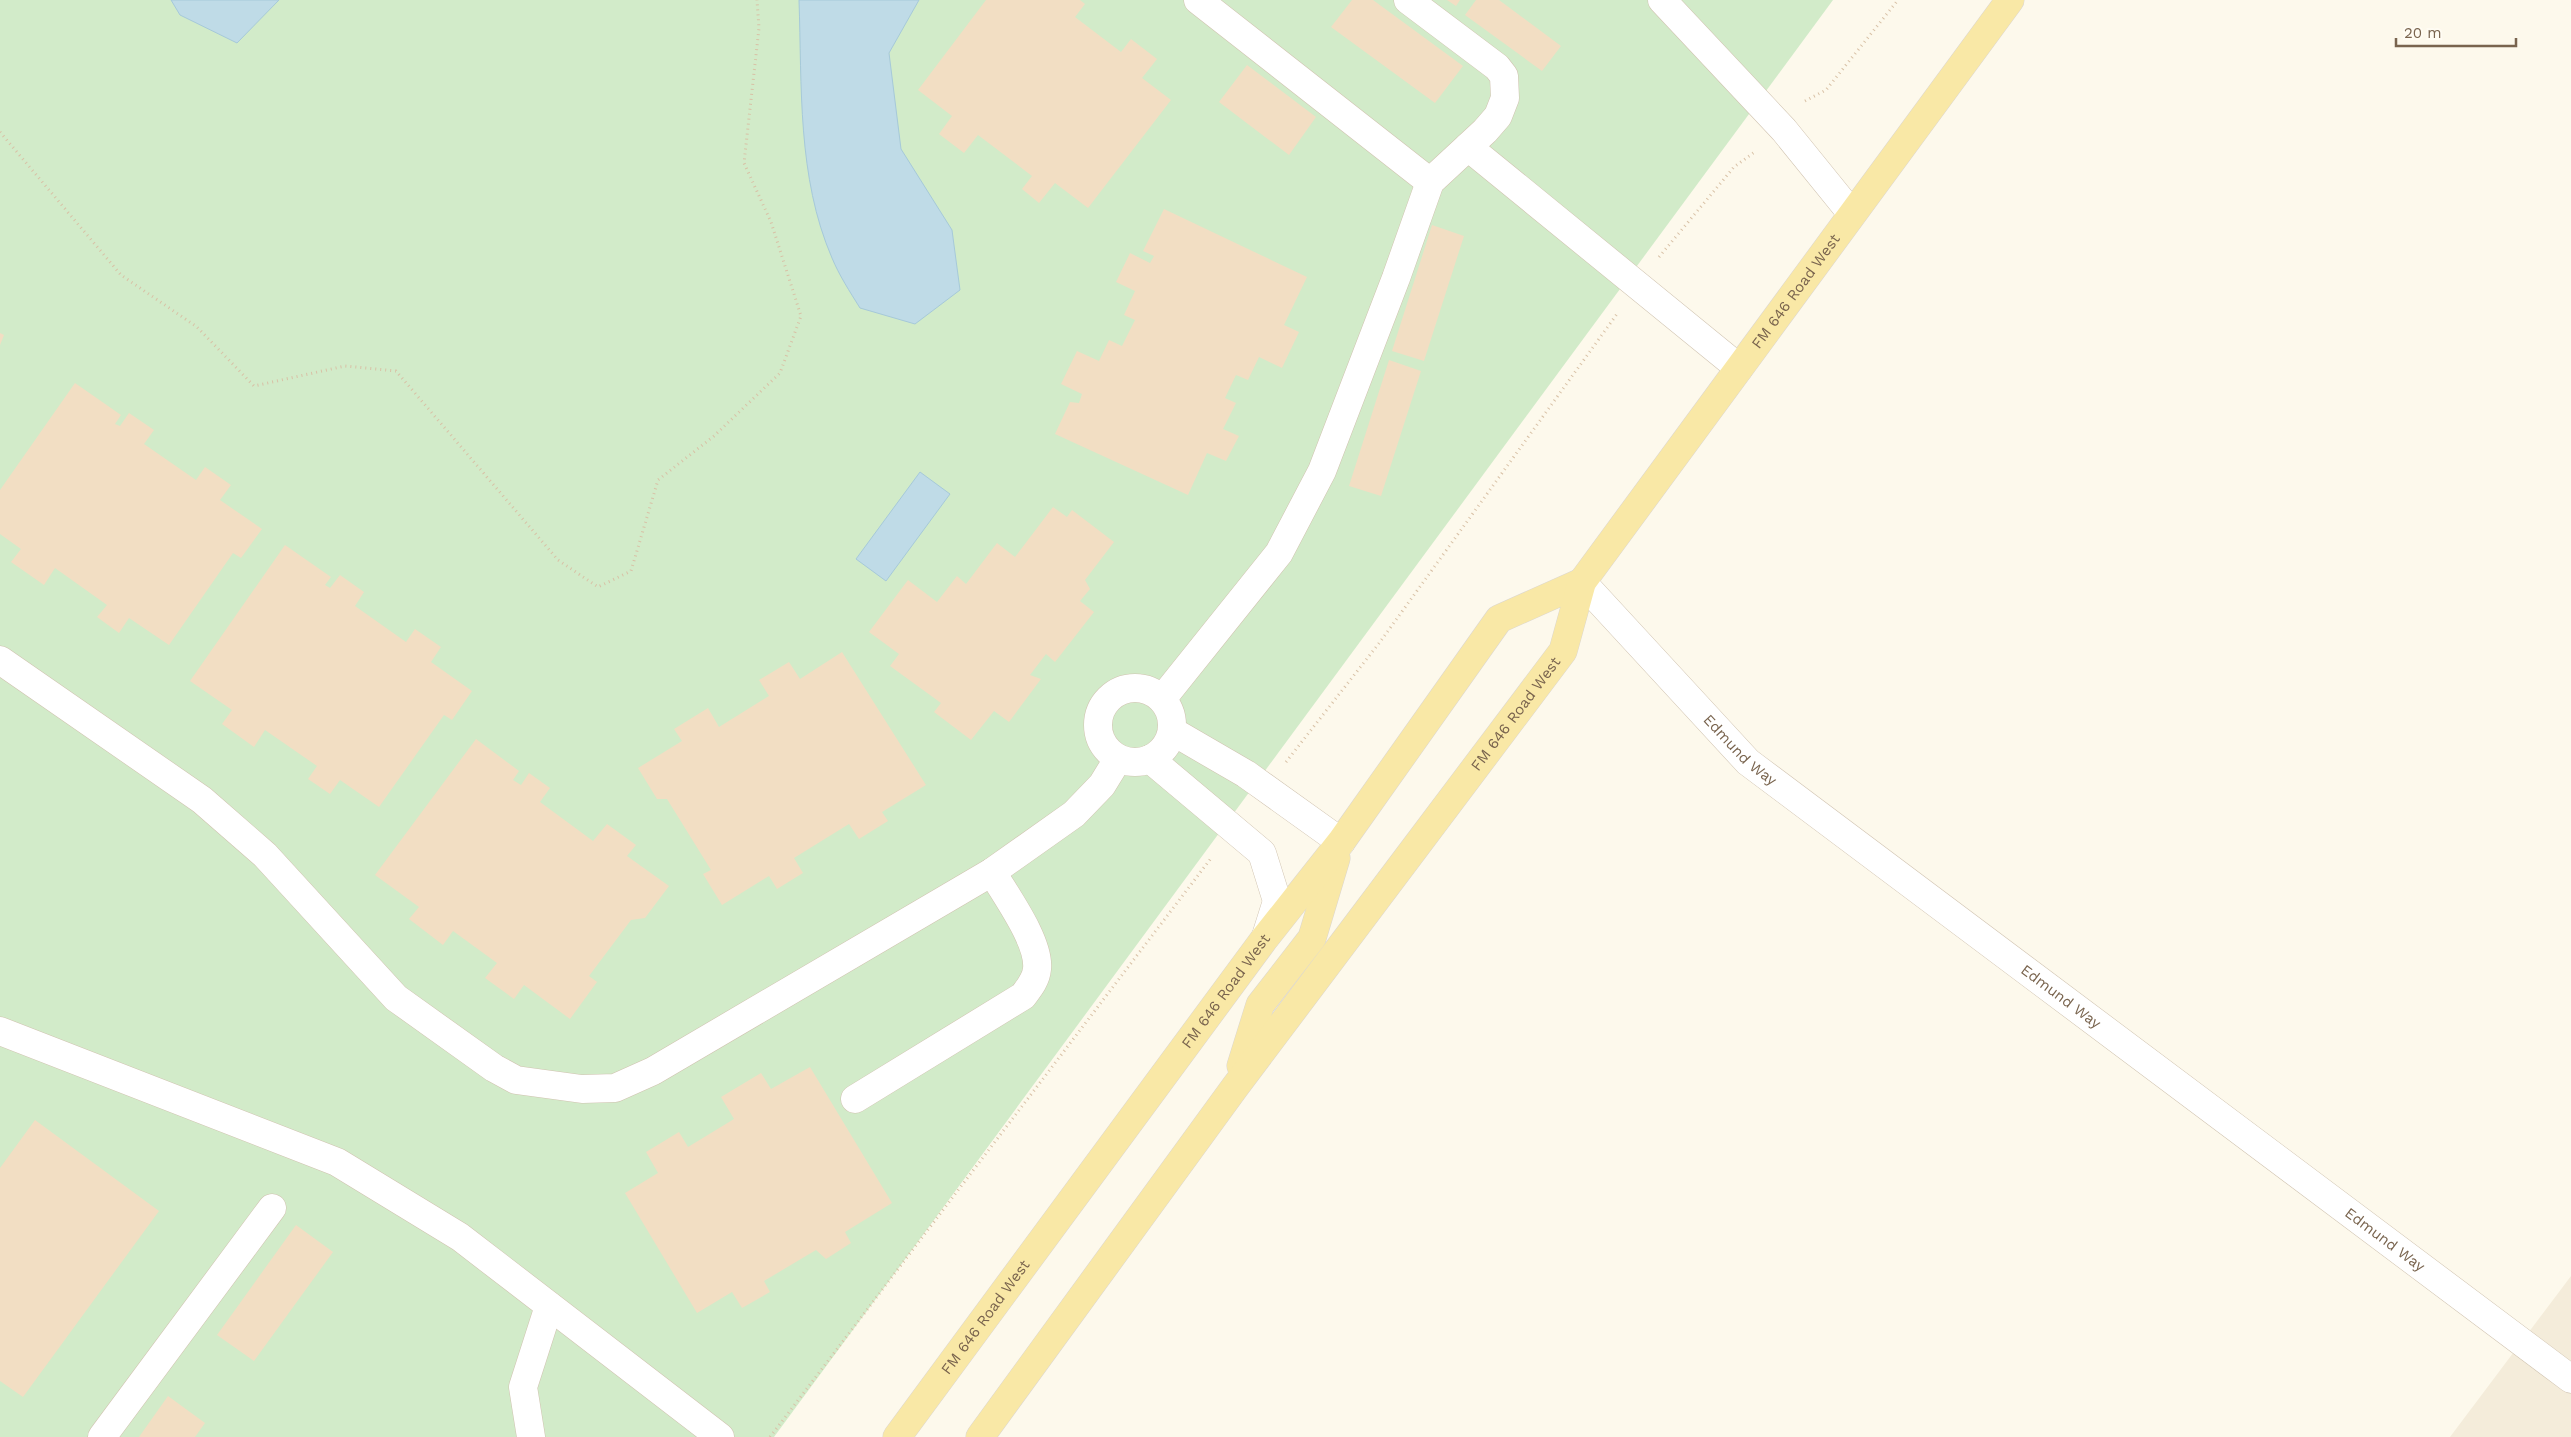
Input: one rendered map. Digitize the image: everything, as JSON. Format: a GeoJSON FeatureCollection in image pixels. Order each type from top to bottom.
{"type":"FeatureCollection","features":[{"type":"Feature","properties":{"kind":"main road","name":"FM 646 Road West"},"geometry":{"type":"LineString","coordinates":[[980,1437],[1235,1086],[1563,651],[1582,582],[2010,0]]}},
{"type":"Feature","properties":{"kind":"main road","name":"FM 646 Road West"},"geometry":{"type":"LineString","coordinates":[[897,1437],[1266,938],[1341,842],[1499,619],[1582,582]]}},
{"type":"Feature","properties":{"kind":"main road"},"geometry":{"type":"LineString","coordinates":[[1235,1086],[1260,1004],[1312,938],[1341,842]]}},
{"type":"Feature","properties":{"kind":"street"},"geometry":{"type":"LineString","coordinates":[[1198,0],[1430,182]]}},
{"type":"Feature","properties":{"kind":"street"},"geometry":{"type":"LineString","coordinates":[[1162,699],[1279,553],[1322,471],[1396,278],[1430,182],[1498,116],[1505,98],[1504,76],[1497,67],[1408,0]]}},
{"type":"Feature","properties":{"kind":"street"},"geometry":{"type":"LineString","coordinates":[[1662,0],[1784,130],[1852,214]]}},
{"type":"Feature","properties":{"kind":"street"},"geometry":{"type":"LineString","coordinates":[[1468,147],[1739,368]]}},
{"type":"Feature","properties":{"kind":"street","name":"Edmund Way"},"geometry":{"type":"LineString","coordinates":[[1582,582],[1748,762],[2571,1379]]}},
{"type":"Feature","properties":{"kind":"street"},"geometry":{"type":"LineString","coordinates":[[0,660],[202,800],[265,855],[396,998],[494,1068],[516,1080],[582,1089],[615,1088],[653,1071],[992,872],[1074,814],[1102,784],[1118,759]]}},
{"type":"Feature","properties":{"kind":"street"},"geometry":{"type":"LineString","coordinates":[[1137,687],[1150,690],[1162,699],[1172,718],[1172,731],[1168,743],[1156,756],[1135,763],[1118,759],[1101,745],[1096,732],[1099,710],[1121,689],[1137,687]]}},
{"type":"Feature","properties":{"kind":"street"},"geometry":{"type":"LineString","coordinates":[[1172,731],[1266,788],[1341,842]]}},
{"type":"Feature","properties":{"kind":"street"},"geometry":{"type":"LineString","coordinates":[[1150,759],[1262,853],[1277,901],[1266,938]]}},
{"type":"Feature","properties":{"kind":"street"},"geometry":{"type":"LineString","coordinates":[[855,1099],[1023,996],[1034,982],[1037,968],[1034,945],[992,872]]}},
{"type":"Feature","properties":{"kind":"street"},"geometry":{"type":"LineString","coordinates":[[0,1031],[337,1162],[460,1237],[720,1437]]}},
{"type":"Feature","properties":{"kind":"street"},"geometry":{"type":"LineString","coordinates":[[102,1437],[272,1208]]}},
{"type":"Feature","properties":{"kind":"street"},"geometry":{"type":"LineString","coordinates":[[532,1437],[523,1387],[549,1306]]}},
{"type":"Feature","properties":{"kind":"path"},"geometry":{"type":"LineString","coordinates":[[0,132],[121,275],[197,327],[254,386],[345,366],[396,371],[558,560],[598,588],[631,571],[658,480],[714,436],[780,373],[801,316],[772,222],[744,163],[759,28],[757,0]]}},
{"type":"Feature","properties":{"kind":"path"},"geometry":{"type":"LineString","coordinates":[[1266,788],[1380,642],[1621,308]]}},
{"type":"Feature","properties":{"kind":"path"},"geometry":{"type":"LineString","coordinates":[[770,1437],[1233,829]]}},
{"type":"Feature","properties":{"kind":"shaded area"},"geometry":{"type":"Polygon","coordinates":[[[2571,1276],[2571,1437],[2450,1437],[2571,1276]]]}},
{"type":"Feature","properties":{"kind":"green space"},"geometry":{"type":"Polygon","coordinates":[[[0,0],[1833,0],[774,1437],[0,1437],[0,0]]]}},
{"type":"Feature","properties":{"kind":"water"},"geometry":{"type":"Polygon","coordinates":[[[171,0],[279,0],[237,43],[180,15],[171,0]]]}},
{"type":"Feature","properties":{"kind":"water"},"geometry":{"type":"Polygon","coordinates":[[[799,0],[919,0],[889,53],[901,149],[952,230],[960,290],[915,324],[860,308],[835,264],[821,227],[812,196],[807,163],[802,98],[799,0]]]}},
{"type":"Feature","properties":{"kind":"water"},"geometry":{"type":"Polygon","coordinates":[[[920,472],[950,494],[886,581],[856,559],[920,472]]]}},
{"type":"Feature","properties":{"kind":"building"},"geometry":{"type":"Polygon","coordinates":[[[986,0],[1080,0],[1085,4],[1075,17],[1121,52],[1131,39],[1157,59],[1142,78],[1171,100],[1088,208],[1055,183],[1039,203],[1022,189],[1032,176],[978,135],[964,153],[939,134],[952,116],[918,90],[986,0]]]}},
{"type":"Feature","properties":{"kind":"building"},"geometry":{"type":"Polygon","coordinates":[[[1352,0],[1373,0],[1463,66],[1435,103],[1331,27],[1352,0]]]}},
{"type":"Feature","properties":{"kind":"building"},"geometry":{"type":"Polygon","coordinates":[[[1447,0],[1460,0],[1456,6],[1447,0]]]}},
{"type":"Feature","properties":{"kind":"building"},"geometry":{"type":"Polygon","coordinates":[[[1476,0],[1499,0],[1561,46],[1542,71],[1465,15],[1476,0]]]}},
{"type":"Feature","properties":{"kind":"building"},"geometry":{"type":"Polygon","coordinates":[[[1247,65],[1316,117],[1289,155],[1219,102],[1247,65]]]}},
{"type":"Feature","properties":{"kind":"building"},"geometry":{"type":"Polygon","coordinates":[[[1164,209],[1307,277],[1284,325],[1299,332],[1282,368],[1259,357],[1248,380],[1236,375],[1225,398],[1236,403],[1223,429],[1239,436],[1226,461],[1207,453],[1188,495],[1055,434],[1070,402],[1079,403],[1082,394],[1061,384],[1077,351],[1099,361],[1109,340],[1122,346],[1135,320],[1124,315],[1135,291],[1116,282],[1130,253],[1150,263],[1154,256],[1143,251],[1164,209]]]}},
{"type":"Feature","properties":{"kind":"building"},"geometry":{"type":"Polygon","coordinates":[[[1432,225],[1464,236],[1424,361],[1392,351],[1432,225]]]}},
{"type":"Feature","properties":{"kind":"building"},"geometry":{"type":"Polygon","coordinates":[[[0,333],[4,335],[0,345],[0,333]]]}},
{"type":"Feature","properties":{"kind":"building"},"geometry":{"type":"Polygon","coordinates":[[[1389,360],[1421,371],[1381,496],[1349,486],[1389,360]]]}},
{"type":"Feature","properties":{"kind":"building"},"geometry":{"type":"Polygon","coordinates":[[[75,383],[121,415],[115,424],[120,426],[129,413],[154,430],[144,444],[196,480],[205,467],[231,485],[220,500],[262,529],[241,558],[233,553],[169,645],[129,618],[119,633],[97,617],[107,605],[55,568],[44,585],[11,562],[21,549],[0,534],[0,490],[75,383]]]}},
{"type":"Feature","properties":{"kind":"building"},"geometry":{"type":"Polygon","coordinates":[[[1053,507],[1067,517],[1072,510],[1114,542],[1085,580],[1090,589],[1080,601],[1094,612],[1055,662],[1046,654],[1030,675],[1041,679],[1009,722],[994,711],[971,740],[934,712],[941,703],[890,666],[899,654],[869,632],[908,580],[937,602],[957,576],[966,584],[997,543],[1015,557],[1053,507]]]}},
{"type":"Feature","properties":{"kind":"building"},"geometry":{"type":"Polygon","coordinates":[[[285,545],[331,577],[325,585],[330,588],[340,575],[364,592],[355,606],[406,642],[415,629],[441,647],[431,662],[472,691],[452,720],[444,715],[379,807],[340,780],[330,794],[308,779],[317,766],[265,730],[254,747],[222,724],[232,710],[190,681],[285,545]]]}},
{"type":"Feature","properties":{"kind":"building"},"geometry":{"type":"Polygon","coordinates":[[[842,652],[926,785],[882,812],[888,821],[859,839],[849,824],[794,858],[803,873],[777,889],[769,876],[722,905],[703,874],[711,870],[667,799],[657,799],[638,768],[682,741],[674,729],[708,708],[719,727],[769,696],[759,680],[789,662],[800,679],[842,652]]]}},
{"type":"Feature","properties":{"kind":"building"},"geometry":{"type":"Polygon","coordinates":[[[476,739],[519,771],[513,780],[521,785],[529,773],[550,788],[540,802],[593,841],[607,824],[636,845],[627,856],[669,886],[645,918],[631,920],[589,976],[597,982],[570,1019],[524,985],[514,999],[485,978],[497,963],[453,931],[443,945],[409,919],[419,907],[375,875],[476,739]]]}},
{"type":"Feature","properties":{"kind":"building"},"geometry":{"type":"Polygon","coordinates":[[[810,1067],[892,1203],[845,1232],[851,1243],[826,1259],[816,1250],[764,1281],[770,1292],[742,1308],[732,1292],[697,1313],[625,1193],[658,1173],[646,1152],[679,1132],[688,1147],[734,1119],[721,1097],[761,1073],[771,1089],[810,1067]]]}},
{"type":"Feature","properties":{"kind":"building"},"geometry":{"type":"Polygon","coordinates":[[[35,1120],[159,1211],[23,1397],[0,1381],[0,1168],[35,1120]]]}},
{"type":"Feature","properties":{"kind":"building"},"geometry":{"type":"Polygon","coordinates":[[[296,1225],[333,1252],[254,1361],[217,1335],[296,1225]]]}},
{"type":"Feature","properties":{"kind":"building"},"geometry":{"type":"Polygon","coordinates":[[[168,1396],[205,1423],[195,1437],[139,1437],[168,1396]]]}}]}
